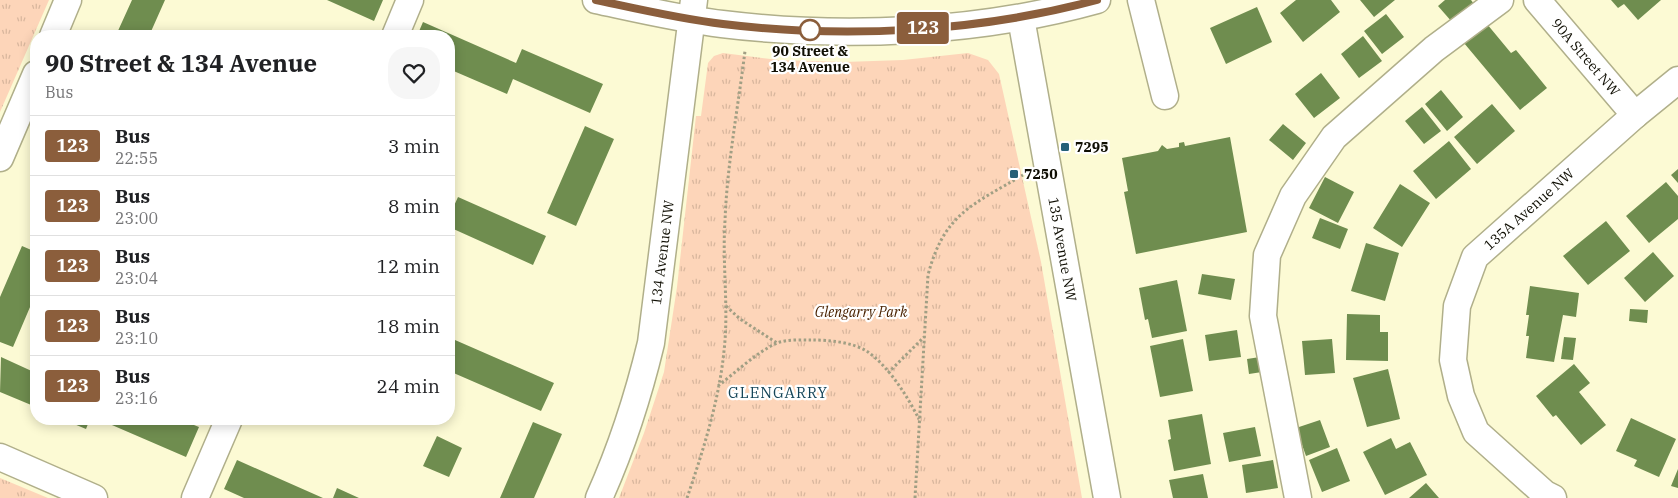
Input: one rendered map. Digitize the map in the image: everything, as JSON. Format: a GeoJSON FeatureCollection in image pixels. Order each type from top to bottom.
{"type":"FeatureCollection","features":[{"type":"Feature","properties":{"kind":"street"},"geometry":{"type":"LineString","coordinates":[[56,30],[68,0]]}},
{"type":"Feature","properties":{"kind":"street"},"geometry":{"type":"LineString","coordinates":[[398,30],[410,0]]}},
{"type":"Feature","properties":{"kind":"street"},"geometry":{"type":"LineString","coordinates":[[596,0],[692,10],[760,28],[812,30],[871,30],[986,24],[1021,18],[1097,0]]}},
{"type":"Feature","properties":{"kind":"street"},"geometry":{"type":"LineString","coordinates":[[1141,0],[1165,96]]}},
{"type":"Feature","properties":{"kind":"street"},"geometry":{"type":"LineString","coordinates":[[1298,498],[1263,316],[1267,255],[1293,196],[1334,137],[1434,49],[1500,0]]}},
{"type":"Feature","properties":{"kind":"street","name":"90A Street NW"},"geometry":{"type":"LineString","coordinates":[[1537,0],[1635,115]]}},
{"type":"Feature","properties":{"kind":"street","name":"134 Avenue NW"},"geometry":{"type":"LineString","coordinates":[[599,498],[628,427],[641,386],[651,343],[692,10]]}},
{"type":"Feature","properties":{"kind":"street","name":"135 Avenue NW"},"geometry":{"type":"LineString","coordinates":[[1021,18],[1107,498]]}},
{"type":"Feature","properties":{"kind":"street","name":"135A Avenue NW"},"geometry":{"type":"LineString","coordinates":[[1549,496],[1476,432],[1462,396],[1453,360],[1457,306],[1475,256],[1635,115],[1678,80]]}},
{"type":"Feature","properties":{"kind":"street"},"geometry":{"type":"LineString","coordinates":[[0,158],[30,88]]}},
{"type":"Feature","properties":{"kind":"street"},"geometry":{"type":"LineString","coordinates":[[195,498],[226,425]]}},
{"type":"Feature","properties":{"kind":"street"},"geometry":{"type":"LineString","coordinates":[[0,457],[94,498]]}},
{"type":"Feature","properties":{"kind":"path"},"geometry":{"type":"LineString","coordinates":[[687,498],[701,456],[718,386],[724,351],[726,306],[724,224],[726,195],[745,51]]}},
{"type":"Feature","properties":{"kind":"path"},"geometry":{"type":"LineString","coordinates":[[916,498],[928,275],[939,243],[950,225],[968,208],[1046,162]]}},
{"type":"Feature","properties":{"kind":"path"},"geometry":{"type":"LineString","coordinates":[[726,306],[740,319],[778,343]]}},
{"type":"Feature","properties":{"kind":"path"},"geometry":{"type":"LineString","coordinates":[[888,373],[925,337]]}},
{"type":"Feature","properties":{"kind":"path"},"geometry":{"type":"LineString","coordinates":[[718,386],[765,350],[778,343],[785,340],[825,340],[858,347],[873,356],[909,401],[920,420]]}},
{"type":"Feature","properties":{"kind":"green space"},"geometry":{"type":"Polygon","coordinates":[[[0,0],[49,0],[36,30],[30,30],[30,43],[0,112],[0,0]]]}},
{"type":"Feature","properties":{"kind":"green space","name":"Glengarry Park"},"geometry":{"type":"Polygon","coordinates":[[[723,53],[779,60],[844,62],[903,60],[968,53],[988,60],[999,74],[1041,262],[1082,498],[619,498],[644,433],[664,372],[677,287],[696,116],[701,116],[708,63],[714,56],[723,53]]]}},
{"type":"Feature","properties":{"kind":"green space"},"geometry":{"type":"Polygon","coordinates":[[[0,478],[48,498],[0,498],[0,478]]]}},
{"type":"Feature","properties":{"kind":"building"},"geometry":{"type":"Polygon","coordinates":[[[132,0],[165,0],[152,30],[118,30],[132,0]]]}},
{"type":"Feature","properties":{"kind":"building"},"geometry":{"type":"Polygon","coordinates":[[[327,0],[383,0],[374,21],[327,0]]]}},
{"type":"Feature","properties":{"kind":"building"},"geometry":{"type":"Polygon","coordinates":[[[1296,0],[1331,0],[1340,12],[1303,42],[1280,13],[1296,0]]]}},
{"type":"Feature","properties":{"kind":"building"},"geometry":{"type":"Polygon","coordinates":[[[1360,0],[1395,0],[1374,17],[1360,0]]]}},
{"type":"Feature","properties":{"kind":"building"},"geometry":{"type":"Polygon","coordinates":[[[1445,0],[1471,0],[1474,4],[1452,22],[1438,6],[1445,0]]]}},
{"type":"Feature","properties":{"kind":"building"},"geometry":{"type":"Polygon","coordinates":[[[1611,0],[1661,0],[1638,20],[1624,4],[1618,8],[1611,0]]]}},
{"type":"Feature","properties":{"kind":"building"},"geometry":{"type":"Polygon","coordinates":[[[1257,7],[1272,42],[1226,64],[1210,28],[1257,7]]]}},
{"type":"Feature","properties":{"kind":"building"},"geometry":{"type":"Polygon","coordinates":[[[1386,14],[1404,37],[1382,54],[1364,31],[1386,14]]]}},
{"type":"Feature","properties":{"kind":"building"},"geometry":{"type":"Polygon","coordinates":[[[423,22],[441,30],[420,30],[423,22]]]}},
{"type":"Feature","properties":{"kind":"building"},"geometry":{"type":"Polygon","coordinates":[[[1487,24],[1511,53],[1516,50],[1547,88],[1520,110],[1464,43],[1487,24]]]}},
{"type":"Feature","properties":{"kind":"building"},"geometry":{"type":"Polygon","coordinates":[[[455,36],[516,63],[522,49],[603,84],[590,113],[513,79],[507,94],[455,72],[455,36]]]}},
{"type":"Feature","properties":{"kind":"building"},"geometry":{"type":"Polygon","coordinates":[[[1363,36],[1382,61],[1359,78],[1341,54],[1363,36]]]}},
{"type":"Feature","properties":{"kind":"building"},"geometry":{"type":"Polygon","coordinates":[[[1321,73],[1340,98],[1314,118],[1295,94],[1321,73]]]}},
{"type":"Feature","properties":{"kind":"building"},"geometry":{"type":"Polygon","coordinates":[[[1441,90],[1463,117],[1447,131],[1425,104],[1441,90]]]}},
{"type":"Feature","properties":{"kind":"building"},"geometry":{"type":"Polygon","coordinates":[[[1492,104],[1515,131],[1477,164],[1454,137],[1492,104]]]}},
{"type":"Feature","properties":{"kind":"building"},"geometry":{"type":"Polygon","coordinates":[[[1422,107],[1441,131],[1424,144],[1405,121],[1422,107]]]}},
{"type":"Feature","properties":{"kind":"building"},"geometry":{"type":"Polygon","coordinates":[[[1283,124],[1306,143],[1293,160],[1269,140],[1283,124]]]}},
{"type":"Feature","properties":{"kind":"building"},"geometry":{"type":"Polygon","coordinates":[[[585,126],[614,139],[576,226],[547,213],[585,126]]]}},
{"type":"Feature","properties":{"kind":"building"},"geometry":{"type":"Polygon","coordinates":[[[1230,137],[1247,232],[1136,254],[1124,192],[1128,191],[1122,158],[1158,151],[1162,145],[1167,149],[1179,147],[1179,143],[1184,142],[1185,146],[1230,137]]]}},
{"type":"Feature","properties":{"kind":"building"},"geometry":{"type":"Polygon","coordinates":[[[1449,141],[1471,169],[1436,199],[1413,171],[1449,141]]]}},
{"type":"Feature","properties":{"kind":"building"},"geometry":{"type":"Polygon","coordinates":[[[1678,169],[1678,183],[1671,175],[1678,169]]]}},
{"type":"Feature","properties":{"kind":"building"},"geometry":{"type":"Polygon","coordinates":[[[1325,177],[1354,192],[1338,223],[1309,208],[1325,177]]]}},
{"type":"Feature","properties":{"kind":"building"},"geometry":{"type":"Polygon","coordinates":[[[1666,182],[1678,196],[1678,219],[1649,243],[1626,216],[1666,182]]]}},
{"type":"Feature","properties":{"kind":"building"},"geometry":{"type":"Polygon","coordinates":[[[1400,184],[1430,203],[1402,247],[1373,228],[1400,184]]]}},
{"type":"Feature","properties":{"kind":"building"},"geometry":{"type":"Polygon","coordinates":[[[458,197],[546,236],[533,265],[455,230],[455,204],[458,197]]]}},
{"type":"Feature","properties":{"kind":"building"},"geometry":{"type":"Polygon","coordinates":[[[1320,218],[1348,229],[1340,249],[1312,238],[1320,218]]]}},
{"type":"Feature","properties":{"kind":"building"},"geometry":{"type":"Polygon","coordinates":[[[1606,221],[1630,251],[1588,285],[1563,256],[1606,221]]]}},
{"type":"Feature","properties":{"kind":"building"},"geometry":{"type":"Polygon","coordinates":[[[1366,243],[1399,253],[1385,301],[1351,291],[1366,243]]]}},
{"type":"Feature","properties":{"kind":"building"},"geometry":{"type":"Polygon","coordinates":[[[22,246],[30,249],[30,307],[13,347],[0,342],[0,297],[22,246]]]}},
{"type":"Feature","properties":{"kind":"building"},"geometry":{"type":"Polygon","coordinates":[[[1653,252],[1674,276],[1645,302],[1624,278],[1653,252]]]}},
{"type":"Feature","properties":{"kind":"building"},"geometry":{"type":"Polygon","coordinates":[[[1202,274],[1235,279],[1231,300],[1198,294],[1202,274]]]}},
{"type":"Feature","properties":{"kind":"building"},"geometry":{"type":"Polygon","coordinates":[[[1177,280],[1187,331],[1152,338],[1148,319],[1145,320],[1139,288],[1177,280]]]}},
{"type":"Feature","properties":{"kind":"building"},"geometry":{"type":"Polygon","coordinates":[[[1530,286],[1579,293],[1576,317],[1563,315],[1554,362],[1526,358],[1529,336],[1526,336],[1529,315],[1526,315],[1530,286]]]}},
{"type":"Feature","properties":{"kind":"building"},"geometry":{"type":"Polygon","coordinates":[[[1630,309],[1648,310],[1647,323],[1629,321],[1630,309]]]}},
{"type":"Feature","properties":{"kind":"building"},"geometry":{"type":"Polygon","coordinates":[[[1347,314],[1380,315],[1380,332],[1388,332],[1388,361],[1346,360],[1347,314]]]}},
{"type":"Feature","properties":{"kind":"building"},"geometry":{"type":"Polygon","coordinates":[[[1237,330],[1241,357],[1209,361],[1205,335],[1237,330]]]}},
{"type":"Feature","properties":{"kind":"building"},"geometry":{"type":"Polygon","coordinates":[[[1564,337],[1576,338],[1573,360],[1561,359],[1564,337]]]}},
{"type":"Feature","properties":{"kind":"building"},"geometry":{"type":"Polygon","coordinates":[[[1183,339],[1193,391],[1160,397],[1150,346],[1183,339]]]}},
{"type":"Feature","properties":{"kind":"building"},"geometry":{"type":"Polygon","coordinates":[[[1332,339],[1335,373],[1305,375],[1302,341],[1332,339]]]}},
{"type":"Feature","properties":{"kind":"building"},"geometry":{"type":"Polygon","coordinates":[[[455,340],[554,383],[541,411],[455,374],[455,340]]]}},
{"type":"Feature","properties":{"kind":"building"},"geometry":{"type":"Polygon","coordinates":[[[1,357],[30,370],[30,404],[0,392],[1,357]]]}},
{"type":"Feature","properties":{"kind":"building"},"geometry":{"type":"Polygon","coordinates":[[[1260,357],[1262,372],[1249,374],[1247,359],[1260,357]]]}},
{"type":"Feature","properties":{"kind":"building"},"geometry":{"type":"Polygon","coordinates":[[[1574,364],[1590,383],[1579,392],[1606,425],[1581,445],[1556,415],[1553,417],[1536,396],[1574,364]]]}},
{"type":"Feature","properties":{"kind":"building"},"geometry":{"type":"Polygon","coordinates":[[[1388,369],[1400,419],[1367,427],[1353,378],[1388,369]]]}},
{"type":"Feature","properties":{"kind":"building"},"geometry":{"type":"Polygon","coordinates":[[[1202,414],[1211,464],[1174,471],[1168,440],[1171,439],[1168,420],[1202,414]]]}},
{"type":"Feature","properties":{"kind":"building"},"geometry":{"type":"Polygon","coordinates":[[[1631,418],[1676,439],[1659,477],[1634,466],[1637,460],[1616,451],[1631,418]]]}},
{"type":"Feature","properties":{"kind":"building"},"geometry":{"type":"Polygon","coordinates":[[[1320,420],[1330,447],[1306,456],[1296,428],[1320,420]]]}},
{"type":"Feature","properties":{"kind":"building"},"geometry":{"type":"Polygon","coordinates":[[[533,422],[562,434],[534,498],[500,498],[533,422]]]}},
{"type":"Feature","properties":{"kind":"building"},"geometry":{"type":"Polygon","coordinates":[[[76,425],[88,425],[86,429],[76,425]]]}},
{"type":"Feature","properties":{"kind":"building"},"geometry":{"type":"Polygon","coordinates":[[[112,425],[194,425],[199,427],[186,457],[112,425]]]}},
{"type":"Feature","properties":{"kind":"building"},"geometry":{"type":"Polygon","coordinates":[[[1255,427],[1261,456],[1229,462],[1223,433],[1255,427]]]}},
{"type":"Feature","properties":{"kind":"building"},"geometry":{"type":"Polygon","coordinates":[[[437,436],[462,448],[449,477],[423,466],[437,436]]]}},
{"type":"Feature","properties":{"kind":"building"},"geometry":{"type":"Polygon","coordinates":[[[1391,438],[1396,449],[1410,442],[1427,475],[1385,495],[1363,452],[1391,438]]]}},
{"type":"Feature","properties":{"kind":"building"},"geometry":{"type":"Polygon","coordinates":[[[1337,448],[1350,481],[1322,492],[1309,460],[1337,448]]]}},
{"type":"Feature","properties":{"kind":"building"},"geometry":{"type":"Polygon","coordinates":[[[237,460],[323,498],[244,498],[224,489],[237,460]]]}},
{"type":"Feature","properties":{"kind":"building"},"geometry":{"type":"Polygon","coordinates":[[[1273,460],[1278,488],[1246,493],[1242,465],[1273,460]]]}},
{"type":"Feature","properties":{"kind":"building"},"geometry":{"type":"Polygon","coordinates":[[[1678,469],[1678,488],[1671,486],[1678,469]]]}},
{"type":"Feature","properties":{"kind":"building"},"geometry":{"type":"Polygon","coordinates":[[[1203,474],[1208,498],[1173,498],[1169,480],[1203,474]]]}},
{"type":"Feature","properties":{"kind":"building"},"geometry":{"type":"Polygon","coordinates":[[[1426,483],[1439,498],[1409,498],[1426,483]]]}},
{"type":"Feature","properties":{"kind":"building"},"geometry":{"type":"Polygon","coordinates":[[[337,488],[359,498],[333,498],[337,488]]]}},
{"type":"Feature","properties":{"kind":"bus line","name":"123"},"geometry":{"type":"LineString","coordinates":[[596,0],[722,24],[760,28],[871,30],[986,24],[1061,10],[1097,0]]}},
{"type":"Feature","properties":{"kind":"place","name":"90 Street & 134 Avenue"},"geometry":{"type":"Point","coordinates":[810,30]}},
{"type":"Feature","properties":{"kind":"place","name":"7295"},"geometry":{"type":"Point","coordinates":[1065,147]}},
{"type":"Feature","properties":{"kind":"place","name":"7250"},"geometry":{"type":"Point","coordinates":[1014,174]}},
{"type":"Feature","properties":{"kind":"district","name":"GLENGARRY"},"geometry":{"type":"Point","coordinates":[778,392]}}]}
